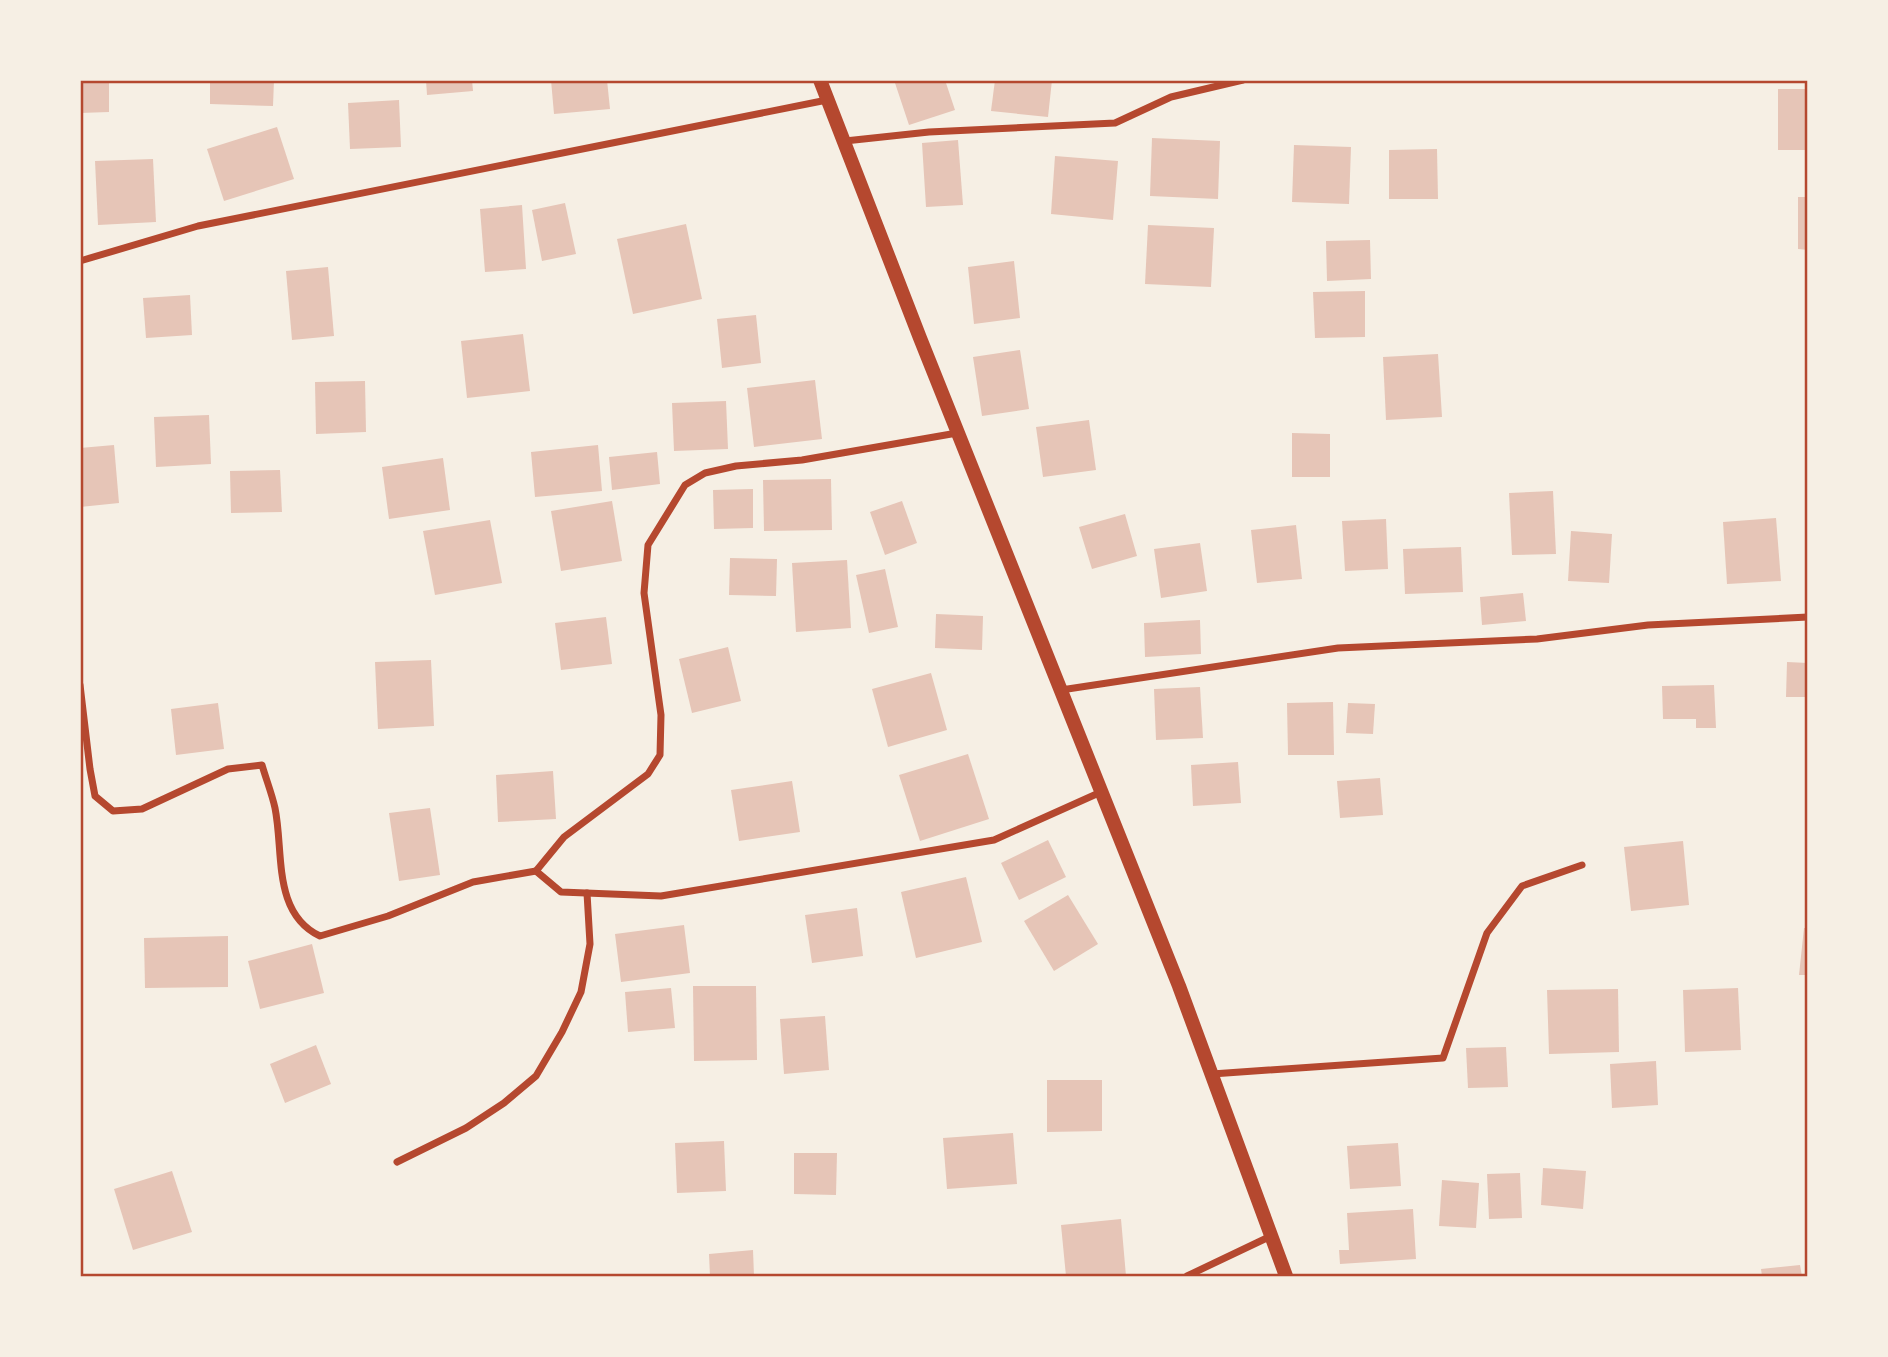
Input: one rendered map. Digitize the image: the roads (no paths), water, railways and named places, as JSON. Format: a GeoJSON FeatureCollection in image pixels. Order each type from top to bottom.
{"type":"FeatureCollection","features":[{"type":"Feature","properties":{"kind":"main road"},"geometry":{"type":"LineString","coordinates":[[820,80],[957,433],[1179,986],[1286,1276]]}},
{"type":"Feature","properties":{"kind":"street"},"geometry":{"type":"LineString","coordinates":[[844,141],[929,132],[1115,123],[1171,97],[1243,80]]}},
{"type":"Feature","properties":{"kind":"street"},"geometry":{"type":"LineString","coordinates":[[80,261],[198,226],[828,100]]}},
{"type":"Feature","properties":{"kind":"street"},"geometry":{"type":"LineString","coordinates":[[80,685],[95,796],[113,811],[142,809],[228,769],[262,765],[275,808],[277,842],[288,903],[306,929],[320,936],[388,916],[473,882],[536,872],[564,837],[648,774],[660,755],[662,715],[644,593],[648,545],[685,485],[705,473],[736,466],[802,460],[957,433]]}},
{"type":"Feature","properties":{"kind":"street"},"geometry":{"type":"LineString","coordinates":[[1060,690],[1338,648],[1537,639],[1648,625],[1808,617]]}},
{"type":"Feature","properties":{"kind":"street"},"geometry":{"type":"LineString","coordinates":[[536,872],[561,892],[662,896],[995,840],[1101,792]]}},
{"type":"Feature","properties":{"kind":"street"},"geometry":{"type":"LineString","coordinates":[[1211,1074],[1443,1058],[1487,933],[1522,886],[1583,864]]}},
{"type":"Feature","properties":{"kind":"street"},"geometry":{"type":"LineString","coordinates":[[397,1162],[466,1128],[536,1076],[562,1032],[581,992],[590,944],[587,893]]}},
{"type":"Feature","properties":{"kind":"street"},"geometry":{"type":"LineString","coordinates":[[1187,1276],[1271,1236]]}}]}
